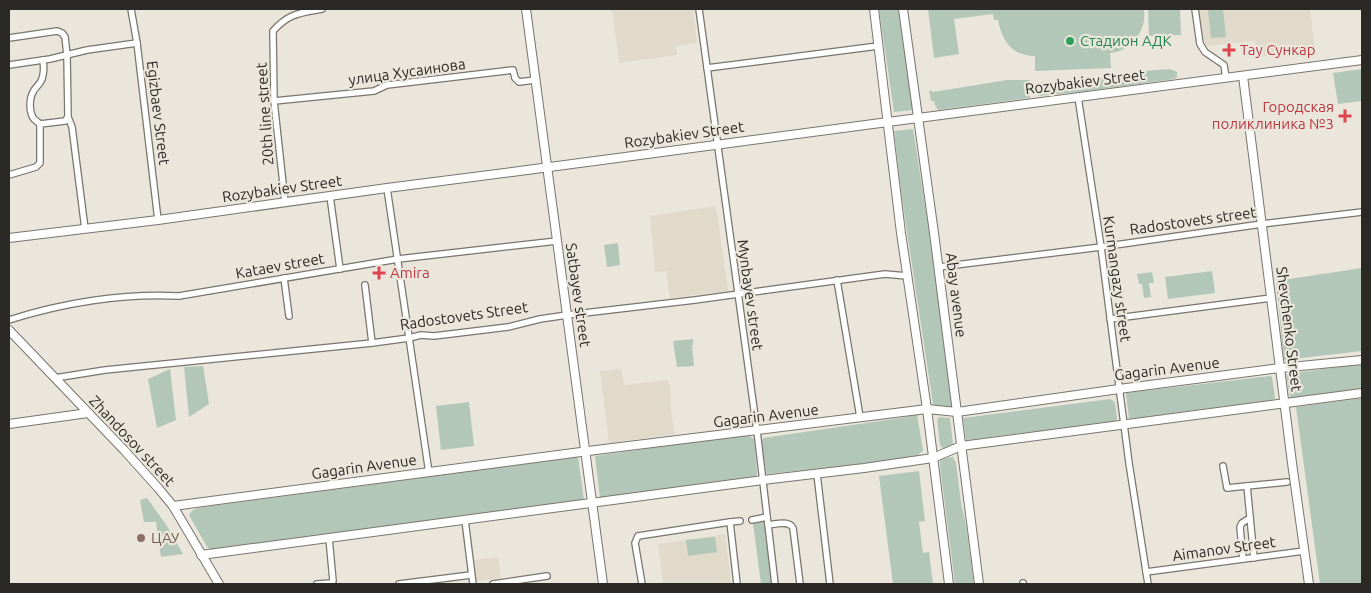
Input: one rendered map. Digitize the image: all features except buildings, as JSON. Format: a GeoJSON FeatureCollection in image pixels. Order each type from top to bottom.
{"type":"FeatureCollection","features":[{"type":"Feature","properties":{"kind":"main road","name":"Satbayev street"},"geometry":{"type":"LineString","coordinates":[[526,9],[603,584]]}},
{"type":"Feature","properties":{"kind":"main road"},"geometry":{"type":"LineString","coordinates":[[874,9],[907,276],[949,584]]}},
{"type":"Feature","properties":{"kind":"main road","name":"Abay avenue"},"geometry":{"type":"LineString","coordinates":[[903,9],[939,266],[979,584]]}},
{"type":"Feature","properties":{"kind":"main road","name":"Rozybakiev Street"},"geometry":{"type":"LineString","coordinates":[[9,238],[158,220],[717,144],[1362,60]]}},
{"type":"Feature","properties":{"kind":"main road","name":"Shevchenko Street"},"geometry":{"type":"LineString","coordinates":[[1243,76],[1309,584]]}},
{"type":"Feature","properties":{"kind":"main road","name":"Zhandosov street"},"geometry":{"type":"LineString","coordinates":[[9,330],[144,472],[173,506],[219,584]]}},
{"type":"Feature","properties":{"kind":"main road","name":"Gagarin Avenue"},"geometry":{"type":"LineString","coordinates":[[173,506],[926,409],[957,412],[1280,368],[1362,360]]}},
{"type":"Feature","properties":{"kind":"main road"},"geometry":{"type":"LineString","coordinates":[[201,555],[933,458],[961,446],[1362,393]]}},
{"type":"Feature","properties":{"kind":"main road"},"geometry":{"type":"LineString","coordinates":[[9,424],[88,413]]}},
{"type":"Feature","properties":{"kind":"street","name":"Egizbaev Street"},"geometry":{"type":"LineString","coordinates":[[131,9],[137,43],[158,220]]}},
{"type":"Feature","properties":{"kind":"street","name":"20th line street"},"geometry":{"type":"LineString","coordinates":[[285,202],[274,101],[273,31],[287,18],[296,13],[322,9]]}},
{"type":"Feature","properties":{"kind":"street","name":"Mynbayev street"},"geometry":{"type":"LineString","coordinates":[[699,9],[757,431],[775,584]]}},
{"type":"Feature","properties":{"kind":"street"},"geometry":{"type":"LineString","coordinates":[[1195,9],[1200,44],[1205,52],[1224,65],[1226,78]]}},
{"type":"Feature","properties":{"kind":"street"},"geometry":{"type":"LineString","coordinates":[[9,38],[57,31],[65,37],[68,117],[72,127],[85,229]]}},
{"type":"Feature","properties":{"kind":"street"},"geometry":{"type":"LineString","coordinates":[[9,65],[43,60],[87,50],[137,43]]}},
{"type":"Feature","properties":{"kind":"street"},"geometry":{"type":"LineString","coordinates":[[707,68],[878,46]]}},
{"type":"Feature","properties":{"kind":"street"},"geometry":{"type":"LineString","coordinates":[[9,175],[36,167],[40,163],[40,124],[31,112],[31,95],[40,84],[43,60]]}},
{"type":"Feature","properties":{"kind":"street","name":"улица Хусаинова"},"geometry":{"type":"LineString","coordinates":[[274,101],[374,91],[387,85],[513,70],[515,78],[519,82],[535,80]]}},
{"type":"Feature","properties":{"kind":"street","name":"Kurmangazy street"},"geometry":{"type":"LineString","coordinates":[[1078,97],[1148,584]]}},
{"type":"Feature","properties":{"kind":"street"},"geometry":{"type":"LineString","coordinates":[[40,124],[65,121],[68,117]]}},
{"type":"Feature","properties":{"kind":"street"},"geometry":{"type":"LineString","coordinates":[[386,188],[429,472]]}},
{"type":"Feature","properties":{"kind":"street"},"geometry":{"type":"LineString","coordinates":[[330,196],[340,269]]}},
{"type":"Feature","properties":{"kind":"street","name":"Radostovets street"},"geometry":{"type":"LineString","coordinates":[[939,266],[1101,247],[1362,212]]}},
{"type":"Feature","properties":{"kind":"street","name":"Kataev street"},"geometry":{"type":"LineString","coordinates":[[9,320],[60,306],[152,295],[179,296],[398,259],[557,241]]}},
{"type":"Feature","properties":{"kind":"street","name":"Radostovets Street"},"geometry":{"type":"LineString","coordinates":[[55,378],[105,370],[508,327],[566,315],[885,274],[907,276]]}},
{"type":"Feature","properties":{"kind":"street"},"geometry":{"type":"LineString","coordinates":[[284,278],[289,316]]}},
{"type":"Feature","properties":{"kind":"street"},"geometry":{"type":"LineString","coordinates":[[838,280],[860,418]]}},
{"type":"Feature","properties":{"kind":"street"},"geometry":{"type":"LineString","coordinates":[[365,285],[372,343]]}},
{"type":"Feature","properties":{"kind":"street"},"geometry":{"type":"LineString","coordinates":[[1110,319],[1271,298]]}},
{"type":"Feature","properties":{"kind":"street"},"geometry":{"type":"LineString","coordinates":[[1222,466],[1227,488],[1287,482]]}},
{"type":"Feature","properties":{"kind":"street"},"geometry":{"type":"LineString","coordinates":[[817,474],[830,584]]}},
{"type":"Feature","properties":{"kind":"street"},"geometry":{"type":"LineString","coordinates":[[1247,486],[1254,558]]}},
{"type":"Feature","properties":{"kind":"street"},"geometry":{"type":"LineString","coordinates":[[752,520],[767,517]]}},
{"type":"Feature","properties":{"kind":"street"},"geometry":{"type":"LineString","coordinates":[[1243,559],[1240,527],[1242,523],[1250,518]]}},
{"type":"Feature","properties":{"kind":"street"},"geometry":{"type":"LineString","coordinates":[[465,520],[472,584]]}},
{"type":"Feature","properties":{"kind":"street"},"geometry":{"type":"LineString","coordinates":[[642,584],[635,543],[638,536],[740,521]]}},
{"type":"Feature","properties":{"kind":"street"},"geometry":{"type":"LineString","coordinates":[[730,522],[737,584]]}},
{"type":"Feature","properties":{"kind":"street"},"geometry":{"type":"LineString","coordinates":[[768,525],[791,524],[800,584]]}},
{"type":"Feature","properties":{"kind":"street"},"geometry":{"type":"LineString","coordinates":[[317,584],[331,583],[333,581],[329,538]]}},
{"type":"Feature","properties":{"kind":"street","name":"Aimanov Street"},"geometry":{"type":"LineString","coordinates":[[1146,572],[1304,551]]}},
{"type":"Feature","properties":{"kind":"street"},"geometry":{"type":"LineString","coordinates":[[399,584],[471,574]]}},
{"type":"Feature","properties":{"kind":"street"},"geometry":{"type":"LineString","coordinates":[[493,584],[547,576]]}},
{"type":"Feature","properties":{"kind":"shaded area"},"geometry":{"type":"Polygon","coordinates":[[[612,9],[693,9],[697,43],[676,46],[677,55],[619,63],[612,9]]]}},
{"type":"Feature","properties":{"kind":"shaded area"},"geometry":{"type":"Polygon","coordinates":[[[1198,9],[1310,9],[1315,50],[1258,57],[1255,41],[1207,46],[1204,42],[1198,9]]]}},
{"type":"Feature","properties":{"kind":"shaded area"},"geometry":{"type":"Polygon","coordinates":[[[716,206],[728,291],[670,298],[666,271],[655,272],[650,216],[716,206]]]}},
{"type":"Feature","properties":{"kind":"shaded area"},"geometry":{"type":"Polygon","coordinates":[[[621,369],[624,385],[668,380],[675,434],[609,443],[600,371],[621,369]]]}},
{"type":"Feature","properties":{"kind":"shaded area"},"geometry":{"type":"Polygon","coordinates":[[[725,534],[731,584],[663,584],[658,544],[725,534]]]}},
{"type":"Feature","properties":{"kind":"shaded area"},"geometry":{"type":"Polygon","coordinates":[[[498,557],[501,578],[476,581],[473,560],[498,557]]]}},
{"type":"Feature","properties":{"kind":"green space"},"geometry":{"type":"Polygon","coordinates":[[[879,9],[898,9],[913,110],[894,112],[879,9]]]}},
{"type":"Feature","properties":{"kind":"green space","name":"Стадион АДК"},"geometry":{"type":"Polygon","coordinates":[[[928,9],[1144,9],[1144,17],[1140,32],[1131,44],[1110,53],[1111,68],[1035,71],[1035,56],[1020,53],[1009,46],[1002,34],[998,20],[994,20],[993,14],[954,19],[959,54],[934,58],[928,9]]]}},
{"type":"Feature","properties":{"kind":"green space"},"geometry":{"type":"Polygon","coordinates":[[[1148,9],[1180,9],[1181,35],[1149,36],[1148,9]]]}},
{"type":"Feature","properties":{"kind":"green space"},"geometry":{"type":"Polygon","coordinates":[[[1208,9],[1223,9],[1226,37],[1211,38],[1208,9]]]}},
{"type":"Feature","properties":{"kind":"green space"},"geometry":{"type":"Polygon","coordinates":[[[1170,69],[1177,72],[1177,77],[1174,79],[1038,96],[1036,83],[1119,76],[1131,72],[1170,69]]]}},
{"type":"Feature","properties":{"kind":"green space"},"geometry":{"type":"Polygon","coordinates":[[[1362,69],[1362,101],[1338,104],[1333,73],[1362,69]]]}},
{"type":"Feature","properties":{"kind":"green space"},"geometry":{"type":"Polygon","coordinates":[[[1007,80],[1030,80],[1030,98],[938,110],[934,101],[931,101],[929,90],[933,92],[1007,80]]]}},
{"type":"Feature","properties":{"kind":"green space"},"geometry":{"type":"Polygon","coordinates":[[[913,129],[952,404],[951,407],[944,408],[933,404],[902,199],[894,131],[913,129]]]}},
{"type":"Feature","properties":{"kind":"green space"},"geometry":{"type":"Polygon","coordinates":[[[618,243],[620,265],[607,267],[604,245],[618,243]]]}},
{"type":"Feature","properties":{"kind":"green space"},"geometry":{"type":"Polygon","coordinates":[[[1362,268],[1362,351],[1284,360],[1276,281],[1362,268]]]}},
{"type":"Feature","properties":{"kind":"green space"},"geometry":{"type":"Polygon","coordinates":[[[1212,271],[1215,293],[1168,299],[1165,277],[1212,271]]]}},
{"type":"Feature","properties":{"kind":"green space"},"geometry":{"type":"Polygon","coordinates":[[[1152,272],[1154,283],[1149,283],[1151,297],[1144,298],[1142,284],[1139,284],[1137,274],[1152,272]]]}},
{"type":"Feature","properties":{"kind":"green space"},"geometry":{"type":"Polygon","coordinates":[[[693,339],[694,366],[677,367],[673,341],[693,339]]]}},
{"type":"Feature","properties":{"kind":"green space"},"geometry":{"type":"Polygon","coordinates":[[[1362,364],[1362,389],[1290,398],[1286,374],[1362,364]]]}},
{"type":"Feature","properties":{"kind":"green space"},"geometry":{"type":"Polygon","coordinates":[[[203,366],[209,404],[189,417],[184,367],[203,366]]]}},
{"type":"Feature","properties":{"kind":"green space"},"geometry":{"type":"Polygon","coordinates":[[[170,369],[176,420],[157,428],[148,379],[170,369]]]}},
{"type":"Feature","properties":{"kind":"green space"},"geometry":{"type":"Polygon","coordinates":[[[1272,377],[1275,398],[1272,400],[1129,419],[1126,393],[1272,377]]]}},
{"type":"Feature","properties":{"kind":"green space"},"geometry":{"type":"Polygon","coordinates":[[[1362,398],[1362,584],[1320,584],[1296,407],[1362,398]]]}},
{"type":"Feature","properties":{"kind":"green space"},"geometry":{"type":"Polygon","coordinates":[[[1110,399],[1115,402],[1116,422],[966,440],[963,418],[1110,399]]]}},
{"type":"Feature","properties":{"kind":"green space"},"geometry":{"type":"Polygon","coordinates":[[[469,402],[474,446],[441,450],[436,406],[469,402]]]}},
{"type":"Feature","properties":{"kind":"green space"},"geometry":{"type":"Polygon","coordinates":[[[917,414],[923,451],[918,455],[879,462],[767,474],[766,472],[763,438],[917,414]]]}},
{"type":"Feature","properties":{"kind":"green space"},"geometry":{"type":"Polygon","coordinates":[[[939,417],[950,418],[952,448],[943,449],[940,445],[937,420],[939,417]]]}},
{"type":"Feature","properties":{"kind":"green space"},"geometry":{"type":"Polygon","coordinates":[[[742,435],[754,439],[756,477],[600,498],[595,456],[742,435]]]}},
{"type":"Feature","properties":{"kind":"green space"},"geometry":{"type":"Polygon","coordinates":[[[578,457],[584,500],[220,549],[210,549],[207,547],[189,515],[193,510],[203,507],[578,457]]]}},
{"type":"Feature","properties":{"kind":"green space"},"geometry":{"type":"Polygon","coordinates":[[[953,457],[956,463],[974,584],[955,584],[940,466],[940,461],[944,458],[953,457]]]}},
{"type":"Feature","properties":{"kind":"green space"},"geometry":{"type":"Polygon","coordinates":[[[919,471],[925,521],[919,522],[923,553],[929,552],[933,584],[893,584],[879,476],[919,471]]]}},
{"type":"Feature","properties":{"kind":"green space"},"geometry":{"type":"Polygon","coordinates":[[[147,498],[167,526],[183,554],[161,557],[156,522],[144,522],[140,500],[147,498]]]}},
{"type":"Feature","properties":{"kind":"green space"},"geometry":{"type":"Polygon","coordinates":[[[764,521],[772,584],[761,584],[753,523],[764,521]]]}},
{"type":"Feature","properties":{"kind":"green space"},"geometry":{"type":"Polygon","coordinates":[[[715,537],[717,552],[688,556],[686,540],[715,537]]]}},
{"type":"Feature","properties":{"kind":"place","name":"Стадион АДК"},"geometry":{"type":"Point","coordinates":[1070,41]}},
{"type":"Feature","properties":{"kind":"place","name":"Тау Сункар"},"geometry":{"type":"Point","coordinates":[1229,50]}},
{"type":"Feature","properties":{"kind":"place","name":"Городская поликлиника №3"},"geometry":{"type":"Point","coordinates":[1345,116]}},
{"type":"Feature","properties":{"kind":"place","name":"Amira"},"geometry":{"type":"Point","coordinates":[379,273]}},
{"type":"Feature","properties":{"kind":"place","name":"ЦАУ"},"geometry":{"type":"Point","coordinates":[141,538]}}]}
